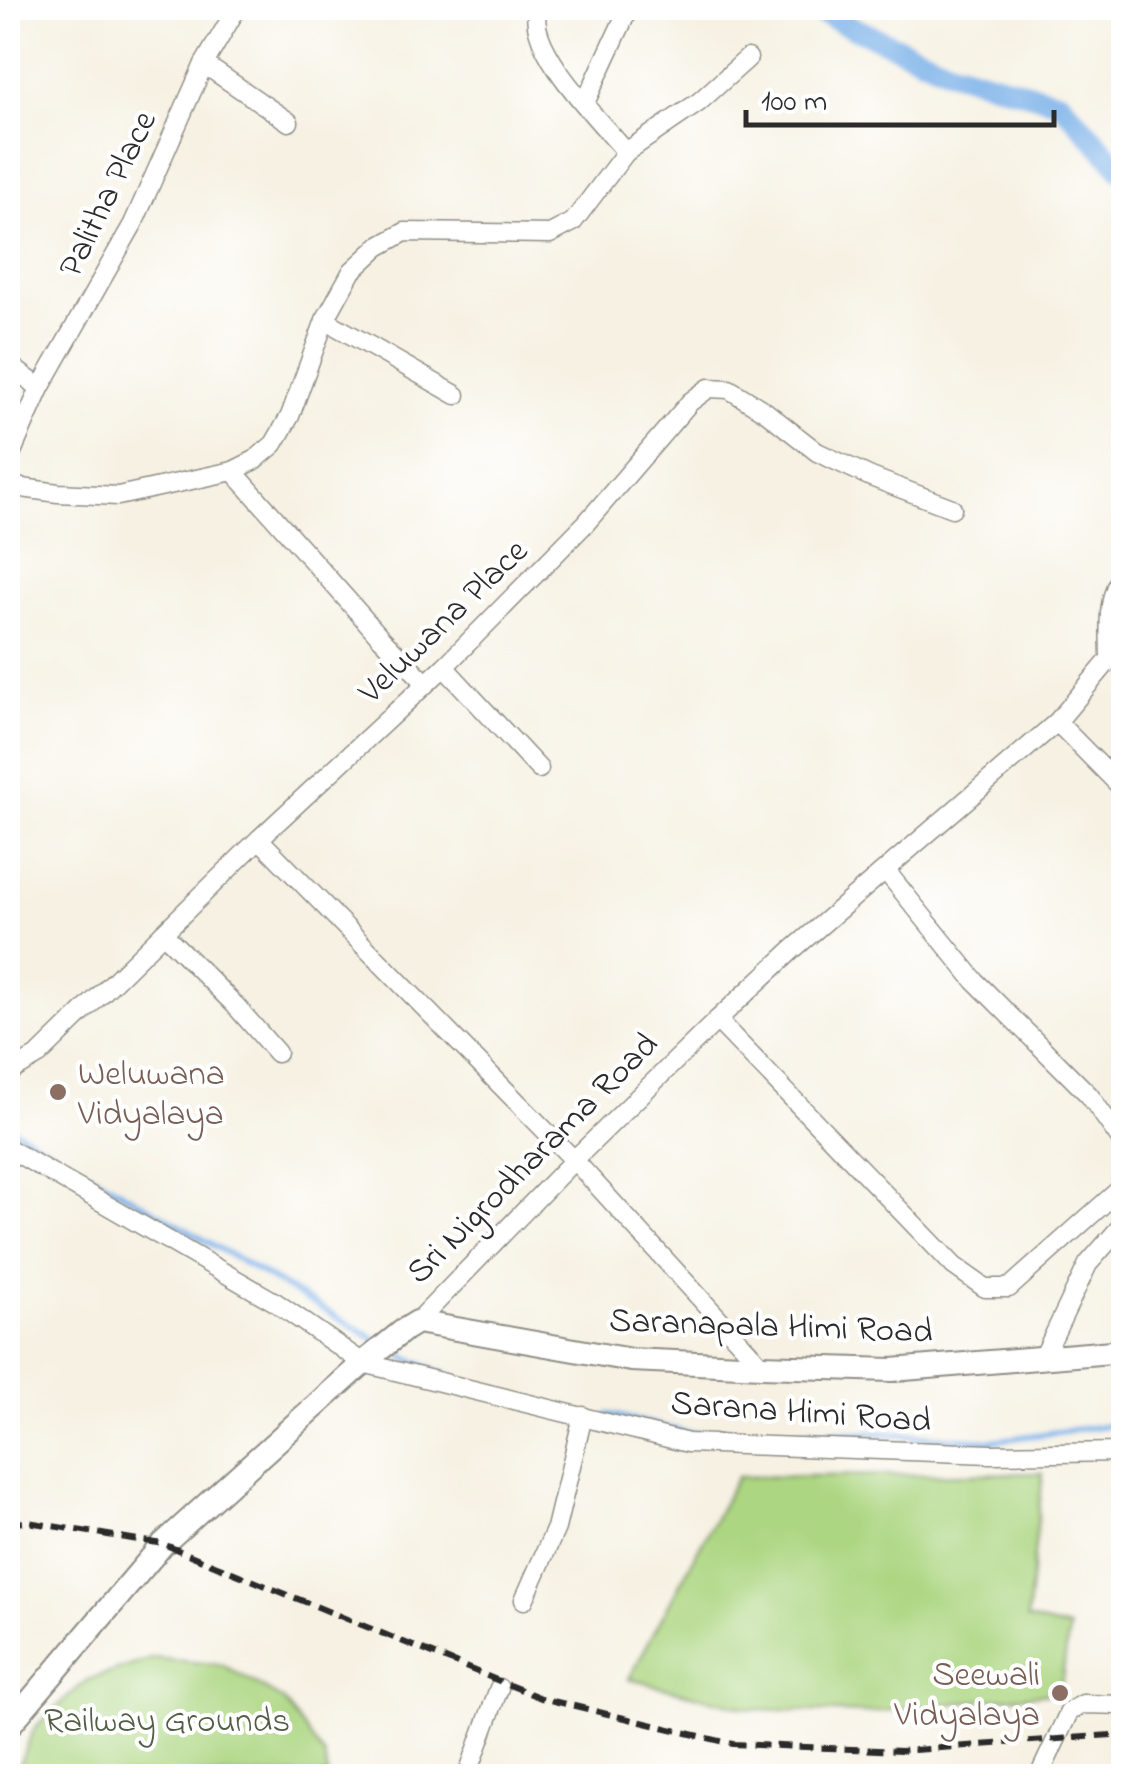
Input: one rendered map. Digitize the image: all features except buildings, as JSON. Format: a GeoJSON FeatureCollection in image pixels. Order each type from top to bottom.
{"type":"FeatureCollection","features":[{"type":"Feature","properties":{"kind":"street","name":"Palitha Place"},"geometry":{"type":"LineString","coordinates":[[8,460],[40,388],[133,224],[204,64],[237,8]]}},
{"type":"Feature","properties":{"kind":"street"},"geometry":{"type":"LineString","coordinates":[[538,8],[534,18],[550,62],[626,152]]}},
{"type":"Feature","properties":{"kind":"street"},"geometry":{"type":"LineString","coordinates":[[585,103],[627,12]]}},
{"type":"Feature","properties":{"kind":"street"},"geometry":{"type":"LineString","coordinates":[[8,486],[118,496],[232,471],[254,460],[274,444],[290,416],[325,320],[352,271],[378,247],[405,232],[550,234],[573,222],[626,152],[698,102],[748,58]]}},
{"type":"Feature","properties":{"kind":"street"},"geometry":{"type":"LineString","coordinates":[[204,64],[289,122]]}},
{"type":"Feature","properties":{"kind":"street"},"geometry":{"type":"LineString","coordinates":[[325,320],[456,395]]}},
{"type":"Feature","properties":{"kind":"street"},"geometry":{"type":"LineString","coordinates":[[8,364],[40,388]]}},
{"type":"Feature","properties":{"kind":"street","name":"Veluwana Place"},"geometry":{"type":"LineString","coordinates":[[8,1073],[39,1054],[259,839],[444,667],[586,524],[690,402],[709,388],[729,389],[817,452],[952,508]]}},
{"type":"Feature","properties":{"kind":"street"},"geometry":{"type":"LineString","coordinates":[[232,471],[426,683]]}},
{"type":"Feature","properties":{"kind":"street"},"geometry":{"type":"LineString","coordinates":[[1117,666],[1110,612],[1118,578],[1124,574]]}},
{"type":"Feature","properties":{"kind":"street","name":"Sri Nigrodharama Road"},"geometry":{"type":"LineString","coordinates":[[8,1727],[163,1544],[410,1326],[717,1020],[1117,666]]}},
{"type":"Feature","properties":{"kind":"street"},"geometry":{"type":"LineString","coordinates":[[444,667],[540,768]]}},
{"type":"Feature","properties":{"kind":"street"},"geometry":{"type":"LineString","coordinates":[[1057,722],[1124,790]]}},
{"type":"Feature","properties":{"kind":"street"},"geometry":{"type":"LineString","coordinates":[[259,839],[574,1160],[762,1366]]}},
{"type":"Feature","properties":{"kind":"street"},"geometry":{"type":"LineString","coordinates":[[886,870],[975,981],[1089,1095],[1124,1144]]}},
{"type":"Feature","properties":{"kind":"street"},"geometry":{"type":"LineString","coordinates":[[163,932],[277,1054]]}},
{"type":"Feature","properties":{"kind":"street"},"geometry":{"type":"LineString","coordinates":[[717,1020],[954,1266],[985,1288],[1009,1288],[1124,1182]]}},
{"type":"Feature","properties":{"kind":"street"},"geometry":{"type":"LineString","coordinates":[[8,1148],[369,1359]]}},
{"type":"Feature","properties":{"kind":"street"},"geometry":{"type":"LineString","coordinates":[[1042,1358],[1088,1264],[1124,1222]]}},
{"type":"Feature","properties":{"kind":"street","name":"Saranapala Himi Road"},"geometry":{"type":"LineString","coordinates":[[410,1326],[630,1360],[762,1366],[892,1370],[1124,1351]]}},
{"type":"Feature","properties":{"kind":"street","name":"Sarana Himi Road"},"geometry":{"type":"LineString","coordinates":[[369,1359],[688,1442],[992,1454],[1124,1452]]}},
{"type":"Feature","properties":{"kind":"street"},"geometry":{"type":"LineString","coordinates":[[524,1600],[556,1528],[582,1416]]}},
{"type":"Feature","properties":{"kind":"street"},"geometry":{"type":"LineString","coordinates":[[467,1776],[499,1688]]}},
{"type":"Feature","properties":{"kind":"street"},"geometry":{"type":"LineString","coordinates":[[1039,1776],[1070,1712],[1083,1704],[1124,1705]]}},
{"type":"Feature","properties":{"kind":"green space"},"geometry":{"type":"Polygon","coordinates":[[[1043,1473],[1027,1619],[1069,1629],[1060,1692],[864,1713],[751,1709],[629,1679],[737,1477],[1043,1473]]]}},
{"type":"Feature","properties":{"kind":"green space","name":"Railway Grounds"},"geometry":{"type":"Polygon","coordinates":[[[154,1658],[223,1665],[283,1700],[324,1756],[328,1776],[14,1776],[35,1727],[87,1680],[154,1658]]]}},
{"type":"Feature","properties":{"kind":"waterway"},"geometry":{"type":"LineString","coordinates":[[809,8],[951,71],[1060,102],[1124,172]]}},
{"type":"Feature","properties":{"kind":"waterway"},"geometry":{"type":"LineString","coordinates":[[8,1126],[378,1341]]}},
{"type":"Feature","properties":{"kind":"waterway"},"geometry":{"type":"LineString","coordinates":[[389,1348],[450,1376]]}},
{"type":"Feature","properties":{"kind":"waterway"},"geometry":{"type":"LineString","coordinates":[[608,1414],[687,1433],[877,1433],[991,1441],[1124,1425]]}},
{"type":"Feature","properties":{"kind":"railway"},"geometry":{"type":"LineString","coordinates":[[8,1523],[28,1522],[163,1544],[541,1698],[733,1744],[901,1751],[1124,1734]]}},
{"type":"Feature","properties":{"kind":"place","name":"Weluwana Vidyalaya"},"geometry":{"type":"Point","coordinates":[58,1092]}},
{"type":"Feature","properties":{"kind":"place","name":"Seewali Vidyalaya"},"geometry":{"type":"Point","coordinates":[1060,1693]}}]}
